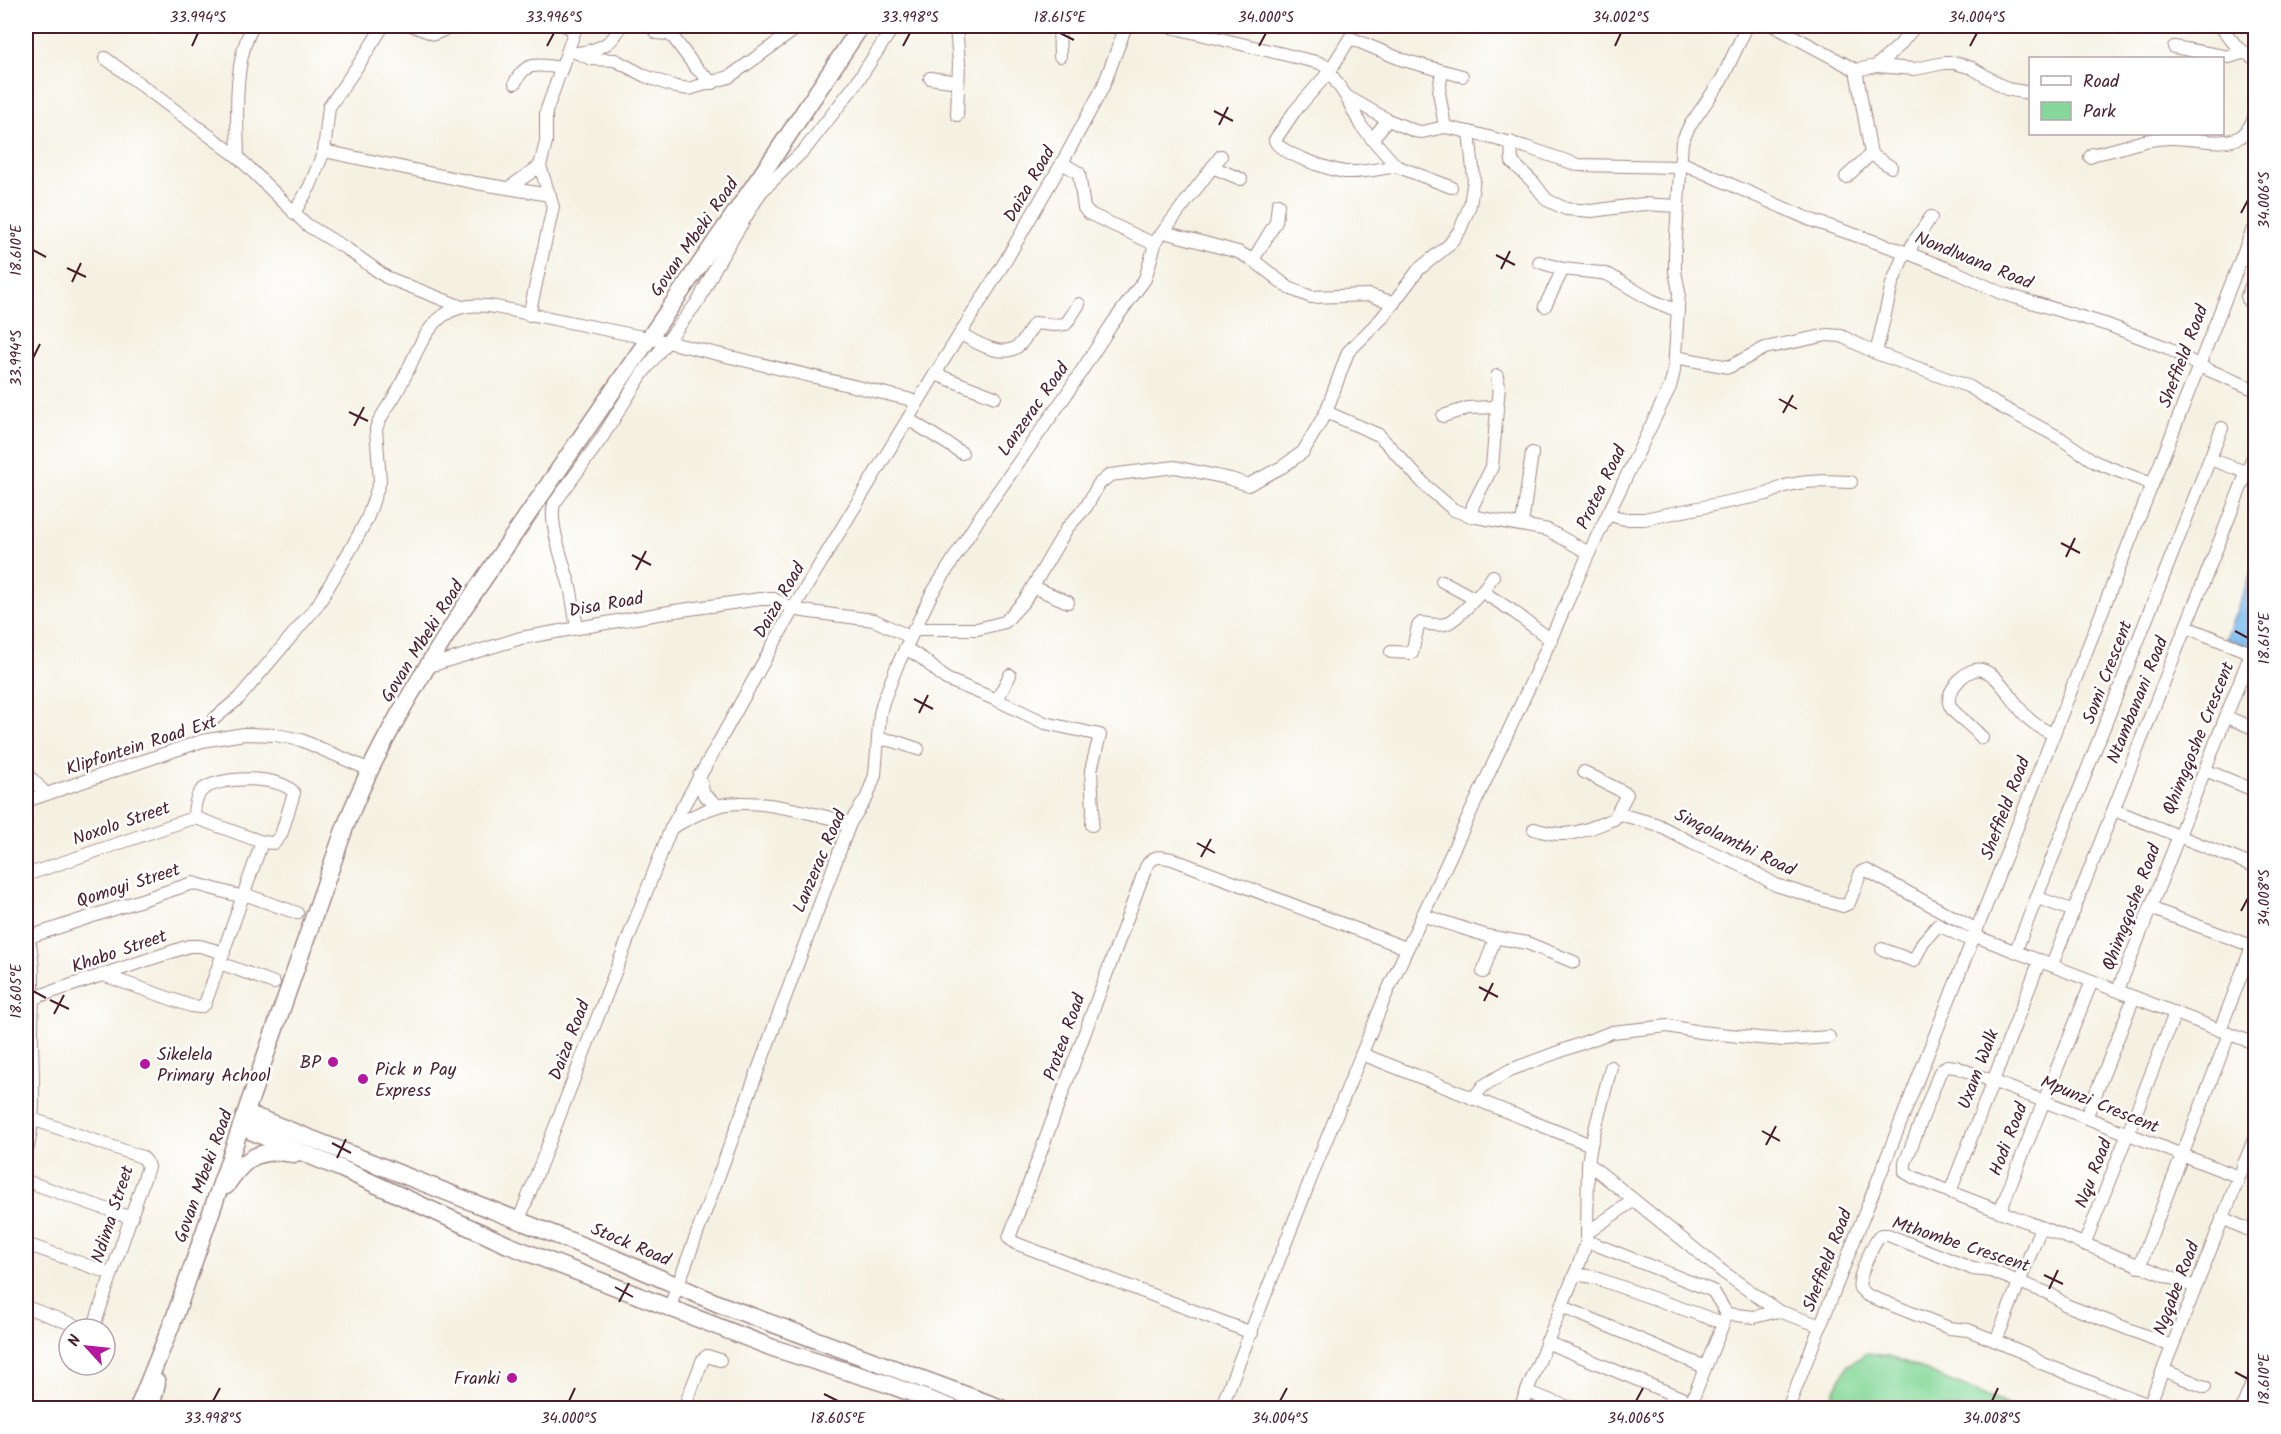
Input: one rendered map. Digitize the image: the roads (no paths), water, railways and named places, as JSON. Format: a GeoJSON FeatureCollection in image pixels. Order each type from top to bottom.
{"type":"FeatureCollection","features":[{"type":"Feature","properties":{"kind":"main road","name":"Govan Mbeki Road"},"geometry":{"type":"LineString","coordinates":[[138,1408],[162,1352],[330,869],[370,770],[426,667],[463,609],[861,26]]}},
{"type":"Feature","properties":{"kind":"main road","name":"Stock Road"},"geometry":{"type":"LineString","coordinates":[[244,1120],[316,1158],[508,1245],[669,1309],[773,1348],[930,1397],[1001,1408]]}},
{"type":"Feature","properties":{"kind":"main road","name":"Stock Road"},"geometry":{"type":"LineString","coordinates":[[244,1120],[519,1220],[677,1285],[952,1408]]}},
{"type":"Feature","properties":{"kind":"main road"},"geometry":{"type":"LineString","coordinates":[[215,1201],[243,1164],[257,1154],[281,1152],[316,1158]]}},
{"type":"Feature","properties":{"kind":"main road","name":"Govan Mbeki Road"},"geometry":{"type":"LineString","coordinates":[[151,1408],[162,1352]]}},
{"type":"Feature","properties":{"kind":"street"},"geometry":{"type":"LineString","coordinates":[[238,157],[237,122],[241,60],[244,45],[253,26]]}},
{"type":"Feature","properties":{"kind":"street"},"geometry":{"type":"LineString","coordinates":[[294,213],[310,186],[324,151],[329,107],[382,26]]}},
{"type":"Feature","properties":{"kind":"street"},"geometry":{"type":"LineString","coordinates":[[413,26],[434,34],[453,26]]}},
{"type":"Feature","properties":{"kind":"street"},"geometry":{"type":"LineString","coordinates":[[529,315],[553,207],[540,166],[546,142],[546,112],[562,68],[572,53],[575,30],[566,26]]}},
{"type":"Feature","properties":{"kind":"street"},"geometry":{"type":"LineString","coordinates":[[572,53],[591,51],[608,43],[616,35],[620,26]]}},
{"type":"Feature","properties":{"kind":"street"},"geometry":{"type":"LineString","coordinates":[[650,26],[657,33],[674,37],[696,68],[713,83]]}},
{"type":"Feature","properties":{"kind":"street"},"geometry":{"type":"LineString","coordinates":[[572,53],[591,59],[615,60],[645,76],[689,89],[713,83],[734,74],[800,26]]}},
{"type":"Feature","properties":{"kind":"street"},"geometry":{"type":"LineString","coordinates":[[576,628],[571,590],[557,538],[554,506],[642,374],[699,300],[716,266],[761,192],[806,148],[855,85],[894,26]]}},
{"type":"Feature","properties":{"kind":"street"},"geometry":{"type":"LineString","coordinates":[[956,26],[959,55],[957,115]]}},
{"type":"Feature","properties":{"kind":"street"},"geometry":{"type":"LineString","coordinates":[[1059,26],[1060,56]]}},
{"type":"Feature","properties":{"kind":"street","name":"Daiza Road"},"geometry":{"type":"LineString","coordinates":[[519,1220],[671,828],[793,609],[1006,260],[1062,163],[1103,87],[1126,26]]}},
{"type":"Feature","properties":{"kind":"street"},"geometry":{"type":"LineString","coordinates":[[1167,26],[1314,61],[1325,66],[1346,96],[1361,126],[1396,166],[1452,187]]}},
{"type":"Feature","properties":{"kind":"street"},"geometry":{"type":"LineString","coordinates":[[1737,26],[1741,40]]}},
{"type":"Feature","properties":{"kind":"street","name":"Protea Road"},"geometry":{"type":"LineString","coordinates":[[1221,1408],[1318,1160],[1406,948],[1551,640],[1589,553],[1670,387],[1674,371],[1680,292],[1675,271],[1677,206],[1679,164],[1685,135],[1722,79],[1747,26]]}},
{"type":"Feature","properties":{"kind":"street"},"geometry":{"type":"LineString","coordinates":[[1774,26],[1856,70],[1876,66],[1915,69],[1955,63],[1972,68],[2007,89],[2029,93]]}},
{"type":"Feature","properties":{"kind":"street"},"geometry":{"type":"LineString","coordinates":[[1876,66],[1899,46],[1915,26]]}},
{"type":"Feature","properties":{"kind":"street"},"geometry":{"type":"LineString","coordinates":[[2220,26],[2242,53],[2256,60]]}},
{"type":"Feature","properties":{"kind":"street"},"geometry":{"type":"LineString","coordinates":[[1396,166],[1365,172],[1344,172],[1299,157],[1276,144],[1276,135],[1329,72],[1350,38],[1403,60],[1462,76]]}},
{"type":"Feature","properties":{"kind":"street"},"geometry":{"type":"LineString","coordinates":[[2174,47],[2229,57],[2242,53]]}},
{"type":"Feature","properties":{"kind":"street"},"geometry":{"type":"LineString","coordinates":[[105,58],[238,157],[307,225],[347,249],[386,277],[462,307]]}},
{"type":"Feature","properties":{"kind":"street"},"geometry":{"type":"LineString","coordinates":[[515,83],[519,73],[529,66],[562,68]]}},
{"type":"Feature","properties":{"kind":"street"},"geometry":{"type":"LineString","coordinates":[[1856,70],[1871,154],[1891,167]]}},
{"type":"Feature","properties":{"kind":"street"},"geometry":{"type":"LineString","coordinates":[[1442,71],[1439,92],[1444,127]]}},
{"type":"Feature","properties":{"kind":"street"},"geometry":{"type":"LineString","coordinates":[[930,78],[958,82]]}},
{"type":"Feature","properties":{"kind":"street"},"geometry":{"type":"LineString","coordinates":[[1346,96],[1388,120],[1415,131],[1422,132],[1444,127],[1469,132],[1511,142],[1578,165],[1679,164]]}},
{"type":"Feature","properties":{"kind":"street"},"geometry":{"type":"LineString","coordinates":[[2090,157],[2093,154],[2150,140],[2238,139],[2247,131],[2256,114]]}},
{"type":"Feature","properties":{"kind":"street"},"geometry":{"type":"LineString","coordinates":[[1372,139],[1388,120]]}},
{"type":"Feature","properties":{"kind":"street"},"geometry":{"type":"LineString","coordinates":[[1092,825],[1094,810],[1091,770],[1100,735],[1052,726],[946,679],[923,659],[910,638],[998,625],[1011,617],[1033,588],[1067,528],[1086,507],[1099,484],[1107,476],[1172,467],[1198,471],[1252,485],[1300,455],[1326,412],[1348,351],[1376,326],[1419,269],[1455,239],[1464,222],[1474,179],[1469,132]]}},
{"type":"Feature","properties":{"kind":"street"},"geometry":{"type":"LineString","coordinates":[[1511,142],[1512,162],[1533,182],[1547,200],[1555,205],[1579,211],[1643,204],[1677,206]]}},
{"type":"Feature","properties":{"kind":"street"},"geometry":{"type":"LineString","coordinates":[[324,151],[476,183],[550,195]]}},
{"type":"Feature","properties":{"kind":"street"},"geometry":{"type":"LineString","coordinates":[[1846,177],[1871,154]]}},
{"type":"Feature","properties":{"kind":"street"},"geometry":{"type":"LineString","coordinates":[[1062,163],[1079,172],[1084,208],[1088,213],[1154,244],[1221,156]]}},
{"type":"Feature","properties":{"kind":"street","name":"Nondlwana Road"},"geometry":{"type":"LineString","coordinates":[[1679,164],[1811,220],[1956,272],[2013,298],[2114,327],[2177,352],[2199,366],[2256,390]]}},
{"type":"Feature","properties":{"kind":"street"},"geometry":{"type":"LineString","coordinates":[[510,187],[540,166]]}},
{"type":"Feature","properties":{"kind":"street"},"geometry":{"type":"LineString","coordinates":[[1212,167],[1241,179]]}},
{"type":"Feature","properties":{"kind":"street"},"geometry":{"type":"LineString","coordinates":[[1253,260],[1276,222],[1278,204]]}},
{"type":"Feature","properties":{"kind":"street"},"geometry":{"type":"LineString","coordinates":[[1876,353],[1892,284],[1907,253],[1931,217]]}},
{"type":"Feature","properties":{"kind":"street","name":"Sheffield Road"},"geometry":{"type":"LineString","coordinates":[[1788,1408],[2256,221]]}},
{"type":"Feature","properties":{"kind":"street"},"geometry":{"type":"LineString","coordinates":[[1164,232],[1226,248],[1253,260],[1289,288],[1311,297],[1375,296],[1394,303]]}},
{"type":"Feature","properties":{"kind":"street","name":"Lanzerac Road"},"geometry":{"type":"LineString","coordinates":[[669,1309],[850,822],[871,788],[875,775],[883,702],[910,638],[938,582],[982,514],[1148,274],[1154,244]]}},
{"type":"Feature","properties":{"kind":"street"},"geometry":{"type":"LineString","coordinates":[[1539,262],[1563,269],[1609,275],[1651,300],[1678,311]]}},
{"type":"Feature","properties":{"kind":"street"},"geometry":{"type":"LineString","coordinates":[[1545,306],[1563,269]]}},
{"type":"Feature","properties":{"kind":"street"},"geometry":{"type":"LineString","coordinates":[[2256,274],[2247,296],[2248,302],[2256,306]]}},
{"type":"Feature","properties":{"kind":"street"},"geometry":{"type":"LineString","coordinates":[[961,334],[987,347],[1004,351],[1012,350],[1021,344],[1034,324],[1066,324],[1079,304]]}},
{"type":"Feature","properties":{"kind":"street"},"geometry":{"type":"LineString","coordinates":[[215,718],[239,698],[263,671],[318,606],[330,586],[374,502],[380,481],[376,429],[378,422],[398,391],[427,331],[445,314],[462,307],[487,306],[667,342],[918,403]]}},
{"type":"Feature","properties":{"kind":"street"},"geometry":{"type":"LineString","coordinates":[[1675,357],[1730,368],[1765,348],[1833,334],[1841,336],[1876,353],[1970,387],[1996,404],[2060,438],[2095,462],[2152,484]]}},
{"type":"Feature","properties":{"kind":"street"},"geometry":{"type":"LineString","coordinates":[[935,374],[995,397]]}},
{"type":"Feature","properties":{"kind":"street"},"geometry":{"type":"LineString","coordinates":[[1471,516],[1473,505],[1492,467],[1498,407],[1497,376]]}},
{"type":"Feature","properties":{"kind":"street"},"geometry":{"type":"LineString","coordinates":[[1443,416],[1468,408],[1498,407]]}},
{"type":"Feature","properties":{"kind":"street"},"geometry":{"type":"LineString","coordinates":[[1326,412],[1379,435],[1440,500],[1454,510],[1471,516],[1548,530],[1589,553]]}},
{"type":"Feature","properties":{"kind":"street"},"geometry":{"type":"LineString","coordinates":[[908,419],[962,453]]}},
{"type":"Feature","properties":{"kind":"street","name":"Somi Crescent"},"geometry":{"type":"LineString","coordinates":[[2016,950],[2222,428]]}},
{"type":"Feature","properties":{"kind":"street","name":"Ntambanani Road"},"geometry":{"type":"LineString","coordinates":[[2052,965],[2186,627],[2251,474],[2256,449]]}},
{"type":"Feature","properties":{"kind":"street"},"geometry":{"type":"LineString","coordinates":[[1522,525],[1532,453]]}},
{"type":"Feature","properties":{"kind":"street"},"geometry":{"type":"LineString","coordinates":[[2210,459],[2251,474]]}},
{"type":"Feature","properties":{"kind":"street"},"geometry":{"type":"LineString","coordinates":[[1609,515],[1625,519],[1644,519],[1767,494],[1785,486],[1800,483],[1851,482]]}},
{"type":"Feature","properties":{"kind":"street"},"geometry":{"type":"LineString","coordinates":[[1391,652],[1412,653],[1418,626],[1421,624],[1444,625],[1453,620],[1479,595],[1493,576]]}},
{"type":"Feature","properties":{"kind":"street"},"geometry":{"type":"LineString","coordinates":[[1442,581],[1507,607],[1551,640]]}},
{"type":"Feature","properties":{"kind":"street"},"geometry":{"type":"LineString","coordinates":[[1033,588],[1068,602]]}},
{"type":"Feature","properties":{"kind":"street","name":"Disa Road"},"geometry":{"type":"LineString","coordinates":[[426,667],[521,638],[760,599],[774,599],[793,609],[874,621],[910,638]]}},
{"type":"Feature","properties":{"kind":"street"},"geometry":{"type":"LineString","coordinates":[[2186,627],[2253,654]]}},
{"type":"Feature","properties":{"kind":"street","name":"Qhimgqoshe Crescent"},"geometry":{"type":"LineString","coordinates":[[2178,836],[2253,654]]}},
{"type":"Feature","properties":{"kind":"street"},"geometry":{"type":"LineString","coordinates":[[1982,738],[1951,709],[1948,702],[1948,697],[1962,676],[1971,671],[1982,670],[1994,677],[2028,719],[2045,731],[2054,734]]}},
{"type":"Feature","properties":{"kind":"street"},"geometry":{"type":"LineString","coordinates":[[997,700],[1010,675]]}},
{"type":"Feature","properties":{"kind":"street"},"geometry":{"type":"LineString","coordinates":[[2226,717],[2256,729]]}},
{"type":"Feature","properties":{"kind":"street","name":"Klipfontein Road Ext"},"geometry":{"type":"LineString","coordinates":[[26,801],[202,741],[244,734],[276,735],[301,740],[370,770]]}},
{"type":"Feature","properties":{"kind":"street"},"geometry":{"type":"LineString","coordinates":[[879,739],[918,749]]}},
{"type":"Feature","properties":{"kind":"street"},"geometry":{"type":"LineString","coordinates":[[2205,770],[2256,791]]}},
{"type":"Feature","properties":{"kind":"street"},"geometry":{"type":"LineString","coordinates":[[1534,829],[1565,835],[1612,820],[1618,814],[1627,794],[1584,772]]}},
{"type":"Feature","properties":{"kind":"street"},"geometry":{"type":"LineString","coordinates":[[26,773],[46,794]]}},
{"type":"Feature","properties":{"kind":"street"},"geometry":{"type":"LineString","coordinates":[[699,775],[704,795],[719,806]]}},
{"type":"Feature","properties":{"kind":"street"},"geometry":{"type":"LineString","coordinates":[[103,975],[191,1006],[200,1007],[207,1001],[262,842],[274,843],[281,835],[295,796],[288,786],[242,779],[206,788],[199,794],[194,818]]}},
{"type":"Feature","properties":{"kind":"street"},"geometry":{"type":"LineString","coordinates":[[671,828],[719,806],[740,803],[850,822]]}},
{"type":"Feature","properties":{"kind":"street"},"geometry":{"type":"LineString","coordinates":[[2114,810],[2256,867]]}},
{"type":"Feature","properties":{"kind":"street","name":"Sinqolamthi Road"},"geometry":{"type":"LineString","coordinates":[[1618,814],[1656,824],[1747,868],[1776,885],[1843,906],[1849,903],[1861,872],[1866,870],[1974,936],[2016,950],[2256,1044]]}},
{"type":"Feature","properties":{"kind":"street","name":"Noxolo Street"},"geometry":{"type":"LineString","coordinates":[[26,875],[194,818],[262,842]]}},
{"type":"Feature","properties":{"kind":"street","name":"Qhimgqoshe Road"},"geometry":{"type":"LineString","coordinates":[[2118,990],[2178,836]]}},
{"type":"Feature","properties":{"kind":"street","name":"Protea Road"},"geometry":{"type":"LineString","coordinates":[[1252,1333],[1015,1243],[1010,1238],[1146,867],[1156,856],[1172,859],[1406,948]]}},
{"type":"Feature","properties":{"kind":"street","name":"Qomoyi Street"},"geometry":{"type":"LineString","coordinates":[[27,935],[193,883],[244,895],[297,913]]}},
{"type":"Feature","properties":{"kind":"street"},"geometry":{"type":"LineString","coordinates":[[2038,898],[2074,911]]}},
{"type":"Feature","properties":{"kind":"street"},"geometry":{"type":"LineString","coordinates":[[2139,1267],[2182,1156],[2254,942],[2150,908]]}},
{"type":"Feature","properties":{"kind":"street"},"geometry":{"type":"LineString","coordinates":[[1422,915],[1495,938],[1527,943],[1574,962]]}},
{"type":"Feature","properties":{"kind":"street"},"geometry":{"type":"LineString","coordinates":[[1882,949],[1914,961],[1923,942],[1938,925],[1974,936]]}},
{"type":"Feature","properties":{"kind":"street"},"geometry":{"type":"LineString","coordinates":[[26,1154],[32,1119],[29,1000],[32,951],[27,935]]}},
{"type":"Feature","properties":{"kind":"street"},"geometry":{"type":"LineString","coordinates":[[1483,972],[1495,938]]}},
{"type":"Feature","properties":{"kind":"street","name":"Khabo Street"},"geometry":{"type":"LineString","coordinates":[[29,1000],[192,945],[274,983]]}},
{"type":"Feature","properties":{"kind":"street","name":"Uxam Walk"},"geometry":{"type":"LineString","coordinates":[[1950,1192],[2040,960]]}},
{"type":"Feature","properties":{"kind":"street","name":"Hodi Road"},"geometry":{"type":"LineString","coordinates":[[2000,1211],[2092,981]]}},
{"type":"Feature","properties":{"kind":"street"},"geometry":{"type":"LineString","coordinates":[[2086,1118],[2134,997]]}},
{"type":"Feature","properties":{"kind":"street","name":"Nqu Road"},"geometry":{"type":"LineString","coordinates":[[2084,1245],[2175,1013]]}},
{"type":"Feature","properties":{"kind":"street"},"geometry":{"type":"LineString","coordinates":[[1473,1099],[1483,1086],[1510,1070],[1612,1032],[1668,1026],[1700,1032],[1785,1040],[1829,1037]]}},
{"type":"Feature","properties":{"kind":"street"},"geometry":{"type":"LineString","coordinates":[[1362,1054],[1591,1145]]}},
{"type":"Feature","properties":{"kind":"street","name":"Mpunzi Crescent"},"geometry":{"type":"LineString","coordinates":[[1950,1192],[1905,1172],[1905,1163],[1940,1072],[1947,1066],[1956,1067],[2043,1100],[2239,1177]]}},
{"type":"Feature","properties":{"kind":"street"},"geometry":{"type":"LineString","coordinates":[[1520,1408],[1575,1274],[1587,1237],[1588,1163],[1611,1067]]}},
{"type":"Feature","properties":{"kind":"street","name":"Ndima Street"},"geometry":{"type":"LineString","coordinates":[[26,1307],[80,1327],[89,1327],[96,1320],[148,1171],[146,1161],[142,1157],[32,1119]]}},
{"type":"Feature","properties":{"kind":"street","name":"Ngqabe Road"},"geometry":{"type":"LineString","coordinates":[[2148,1407],[2239,1177],[2250,1166],[2256,1134]]}},
{"type":"Feature","properties":{"kind":"street"},"geometry":{"type":"LineString","coordinates":[[1588,1163],[1724,1272],[1778,1311],[1821,1326]]}},
{"type":"Feature","properties":{"kind":"street"},"geometry":{"type":"LineString","coordinates":[[26,1181],[132,1218]]}},
{"type":"Feature","properties":{"kind":"street"},"geometry":{"type":"LineString","coordinates":[[1950,1192],[2195,1287]]}},
{"type":"Feature","properties":{"kind":"street"},"geometry":{"type":"LineString","coordinates":[[1587,1237],[1634,1200]]}},
{"type":"Feature","properties":{"kind":"street"},"geometry":{"type":"LineString","coordinates":[[2222,1218],[2256,1233]]}},
{"type":"Feature","properties":{"kind":"street"},"geometry":{"type":"LineString","coordinates":[[1996,1341],[2041,1227]]}},
{"type":"Feature","properties":{"kind":"street","name":"Mthombe Crescent"},"geometry":{"type":"LineString","coordinates":[[2148,1407],[2041,1363],[2030,1354],[1968,1330],[1948,1328],[1867,1295],[1860,1288],[1859,1281],[1875,1241],[1881,1235],[1888,1235],[1973,1269],[1991,1271],[2050,1294],[2066,1305],[2172,1346]]}},
{"type":"Feature","properties":{"kind":"street"},"geometry":{"type":"LineString","coordinates":[[1546,1342],[1690,1405],[1725,1319],[1713,1291],[1587,1237]]}},
{"type":"Feature","properties":{"kind":"street"},"geometry":{"type":"LineString","coordinates":[[26,1244],[112,1274]]}},
{"type":"Feature","properties":{"kind":"street"},"geometry":{"type":"LineString","coordinates":[[1713,1291],[1724,1272]]}},
{"type":"Feature","properties":{"kind":"street"},"geometry":{"type":"LineString","coordinates":[[1575,1274],[1593,1277],[1725,1319],[1754,1317],[1778,1311]]}},
{"type":"Feature","properties":{"kind":"street"},"geometry":{"type":"LineString","coordinates":[[1562,1306],[1705,1367]]}},
{"type":"Feature","properties":{"kind":"street"},"geometry":{"type":"LineString","coordinates":[[684,1408],[703,1359],[710,1356],[720,1360]]}},
{"type":"Feature","properties":{"kind":"street"},"geometry":{"type":"LineString","coordinates":[[2163,1370],[2205,1387]]}},
{"type":"Feature","properties":{"kind":"street"},"geometry":{"type":"LineString","coordinates":[[2247,1406],[2256,1374]]}},
{"type":"Feature","properties":{"kind":"street"},"geometry":{"type":"LineString","coordinates":[[1527,1392],[1571,1408]]}},
{"type":"Feature","properties":{"kind":"water"},"geometry":{"type":"Polygon","coordinates":[[[2255,563],[2255,650],[2226,638],[2255,563]]]}},
{"type":"Feature","properties":{"kind":"place","name":"BP"},"geometry":{"type":"Point","coordinates":[333,1062]}},
{"type":"Feature","properties":{"kind":"place","name":"Sikelela Primary Achool"},"geometry":{"type":"Point","coordinates":[145,1064]}},
{"type":"Feature","properties":{"kind":"place","name":"Pick n Pay Express"},"geometry":{"type":"Point","coordinates":[363,1079]}},
{"type":"Feature","properties":{"kind":"place","name":"Franki"},"geometry":{"type":"Point","coordinates":[512,1378]}}]}
